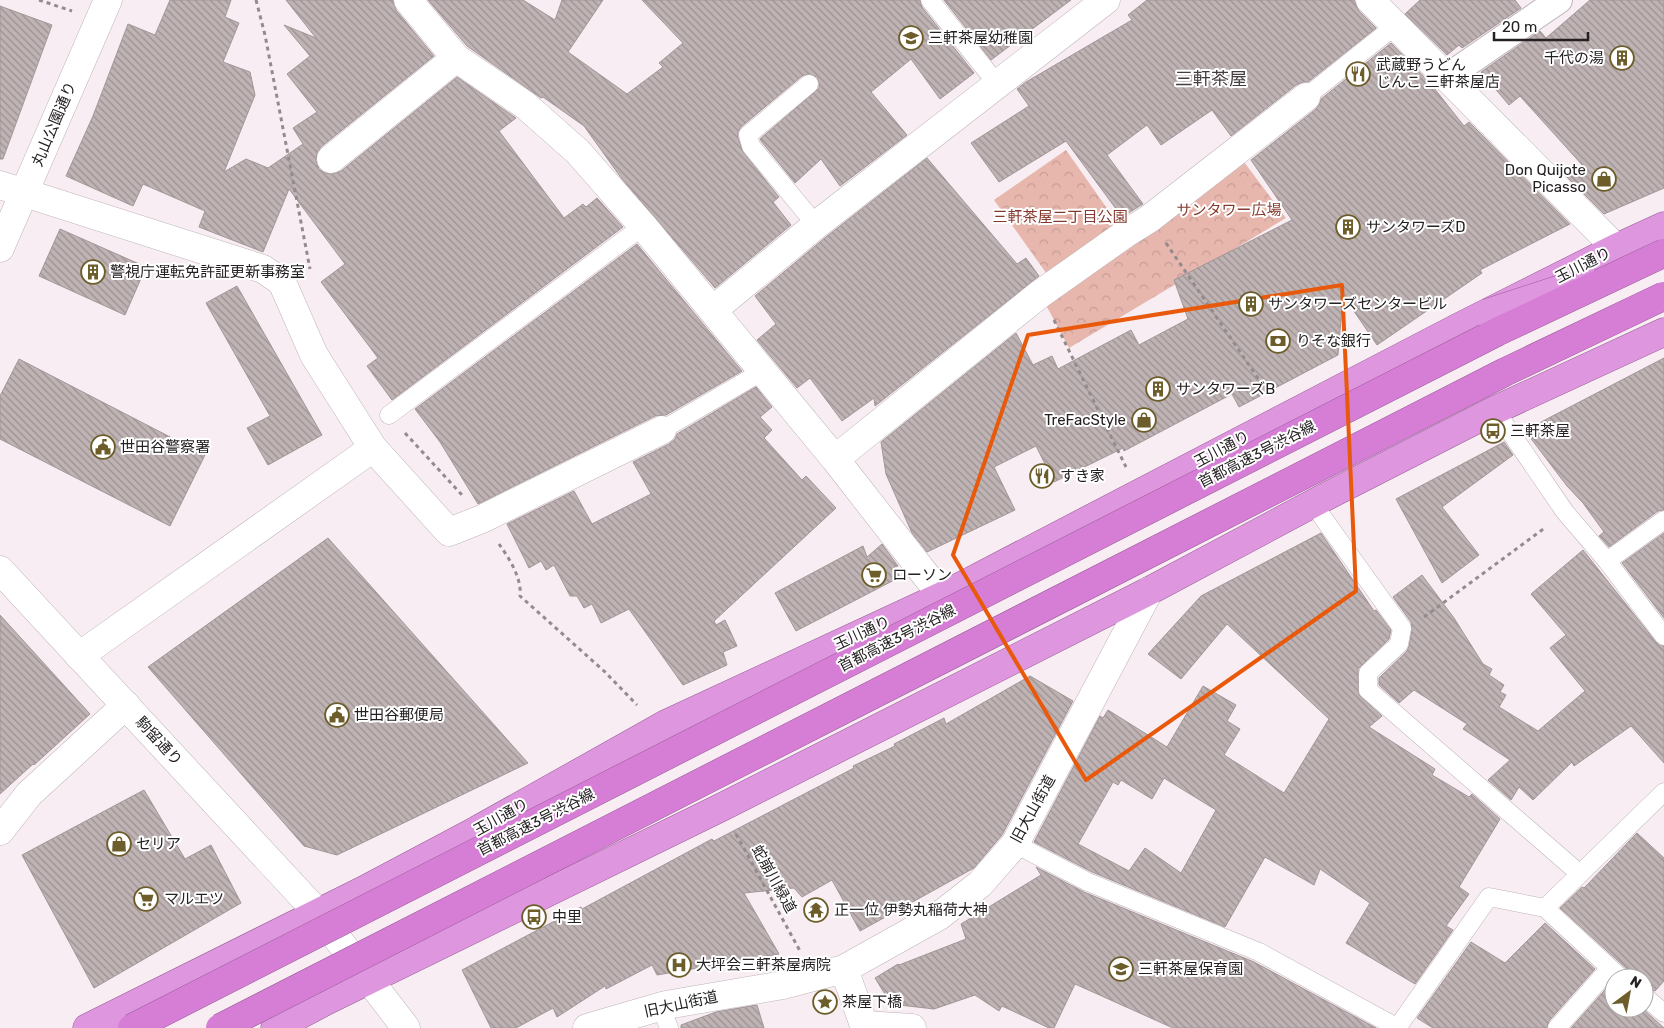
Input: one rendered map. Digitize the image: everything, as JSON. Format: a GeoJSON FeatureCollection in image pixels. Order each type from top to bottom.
{"type":"FeatureCollection","features":[{"type":"Feature","properties":{"kind":"highway","name":"玉川通り"},"geometry":{"type":"LineString","coordinates":[[87,1028],[362,891],[477,830],[666,724],[942,596],[1283,417],[1616,248],[1664,226]]}},
{"type":"Feature","properties":{"kind":"highway","name":"首都高速3号渋谷線"},"geometry":{"type":"LineString","coordinates":[[132,1028],[1497,332],[1664,253]]}},
{"type":"Feature","properties":{"kind":"highway"},"geometry":{"type":"LineString","coordinates":[[1487,313],[1570,285],[1664,260]]}},
{"type":"Feature","properties":{"kind":"highway"},"geometry":{"type":"LineString","coordinates":[[220,1028],[1496,376],[1664,296]]}},
{"type":"Feature","properties":{"kind":"highway"},"geometry":{"type":"LineString","coordinates":[[275,1028],[722,807],[1149,591],[1495,410],[1664,332]]}},
{"type":"Feature","properties":{"kind":"street","name":"丸山公園通り"},"geometry":{"type":"LineString","coordinates":[[0,248],[108,0]]}},
{"type":"Feature","properties":{"kind":"street"},"geometry":{"type":"LineString","coordinates":[[712,310],[816,225],[1106,0]]}},
{"type":"Feature","properties":{"kind":"street"},"geometry":{"type":"LineString","coordinates":[[1370,0],[1616,248]]}},
{"type":"Feature","properties":{"kind":"street"},"geometry":{"type":"LineString","coordinates":[[1447,77],[1559,0]]}},
{"type":"Feature","properties":{"kind":"street"},"geometry":{"type":"LineString","coordinates":[[418,4],[456,58],[525,105],[578,152],[643,226],[763,371],[835,459],[942,596]]}},
{"type":"Feature","properties":{"kind":"street"},"geometry":{"type":"LineString","coordinates":[[332,159],[456,58]]}},
{"type":"Feature","properties":{"kind":"street"},"geometry":{"type":"LineString","coordinates":[[835,459],[1040,294],[1149,219],[1306,97]]}},
{"type":"Feature","properties":{"kind":"street"},"geometry":{"type":"LineString","coordinates":[[0,185],[263,269],[282,282],[314,355],[373,448],[449,532],[482,519],[662,430]]}},
{"type":"Feature","properties":{"kind":"street"},"geometry":{"type":"LineString","coordinates":[[79,656],[373,448]]}},
{"type":"Feature","properties":{"kind":"street","name":"駒留通り"},"geometry":{"type":"LineString","coordinates":[[0,570],[317,912],[406,1028]]}},
{"type":"Feature","properties":{"kind":"street","name":"旧大山街道"},"geometry":{"type":"LineString","coordinates":[[587,1028],[665,1017],[844,969],[939,916],[980,884],[1015,844],[1149,591]]}},
{"type":"Feature","properties":{"kind":"street"},"geometry":{"type":"LineString","coordinates":[[0,831],[29,794],[126,706]]}},
{"type":"Feature","properties":{"kind":"street"},"geometry":{"type":"LineString","coordinates":[[844,969],[865,1026],[912,1028]]}},
{"type":"Feature","properties":{"kind":"lane"},"geometry":{"type":"LineString","coordinates":[[930,0],[998,85]]}},
{"type":"Feature","properties":{"kind":"lane"},"geometry":{"type":"LineString","coordinates":[[1306,97],[1396,25]]}},
{"type":"Feature","properties":{"kind":"lane"},"geometry":{"type":"LineString","coordinates":[[809,84],[748,135],[751,146],[816,225]]}},
{"type":"Feature","properties":{"kind":"lane"},"geometry":{"type":"LineString","coordinates":[[389,415],[643,226]]}},
{"type":"Feature","properties":{"kind":"lane"},"geometry":{"type":"LineString","coordinates":[[662,430],[763,371]]}},
{"type":"Feature","properties":{"kind":"lane"},"geometry":{"type":"LineString","coordinates":[[1495,410],[1566,512],[1607,561],[1664,636]]}},
{"type":"Feature","properties":{"kind":"lane"},"geometry":{"type":"LineString","coordinates":[[1313,504],[1402,628],[1399,644],[1368,673],[1368,690],[1580,874]]}},
{"type":"Feature","properties":{"kind":"lane"},"geometry":{"type":"LineString","coordinates":[[1607,561],[1664,520]]}},
{"type":"Feature","properties":{"kind":"lane"},"geometry":{"type":"LineString","coordinates":[[1545,908],[1664,792]]}},
{"type":"Feature","properties":{"kind":"lane"},"geometry":{"type":"LineString","coordinates":[[1015,844],[1088,882],[1259,952],[1397,1028],[1489,897],[1545,908],[1611,968]]}},
{"type":"Feature","properties":{"kind":"lane"},"geometry":{"type":"LineString","coordinates":[[1557,1028],[1604,984]]}},
{"type":"Feature","properties":{"kind":"lane"},"geometry":{"type":"LineString","coordinates":[[1654,1004],[1664,1013]]}},
{"type":"Feature","properties":{"kind":"path"},"geometry":{"type":"LineString","coordinates":[[1149,219],[1269,394]]}},
{"type":"Feature","properties":{"kind":"path"},"geometry":{"type":"LineString","coordinates":[[1040,294],[1069,348],[1130,474]]}},
{"type":"Feature","properties":{"kind":"path"},"geometry":{"type":"LineString","coordinates":[[1402,628],[1410,628],[1566,512]]}},
{"type":"Feature","properties":{"kind":"path","name":"蛇崩川緑道"},"geometry":{"type":"LineString","coordinates":[[732,826],[814,976]]}},
{"type":"Feature","properties":{"kind":"highlighted area"},"geometry":{"type":"Polygon","coordinates":[[[1342,285],[1356,591],[1086,780],[953,555],[1028,335],[1342,285]]]}},
{"type":"Feature","properties":{"kind":"green space","name":"サンタワー広場"},"geometry":{"type":"Polygon","coordinates":[[[1066,150],[1125,234],[1241,158],[1286,218],[1069,348],[1040,294],[1054,284],[994,200],[1066,150]]]}},
{"type":"Feature","properties":{"kind":"building"},"geometry":{"type":"Polygon","coordinates":[[[170,0],[231,0],[225,17],[239,23],[223,62],[250,72],[255,95],[224,172],[246,159],[268,168],[303,144],[293,128],[317,112],[287,74],[310,56],[284,25],[316,38],[286,0],[393,0],[396,10],[434,56],[321,147],[317,153],[316,161],[319,169],[325,173],[333,174],[341,171],[457,77],[516,118],[499,131],[564,218],[583,204],[586,207],[597,198],[623,227],[392,400],[367,366],[378,358],[321,282],[345,264],[289,189],[263,252],[199,227],[205,211],[143,184],[133,206],[66,176],[93,116],[128,24],[155,35],[170,0]]]}},
{"type":"Feature","properties":{"kind":"building"},"geometry":{"type":"Polygon","coordinates":[[[428,0],[523,0],[555,20],[562,0],[603,0],[568,52],[627,94],[663,67],[659,63],[683,43],[642,0],[920,0],[922,7],[974,73],[940,99],[911,59],[871,92],[907,135],[840,186],[821,159],[795,183],[760,139],[819,88],[817,77],[808,74],[802,76],[741,127],[738,132],[743,152],[779,197],[773,202],[791,225],[715,288],[622,179],[584,126],[467,46],[428,0]]]}},
{"type":"Feature","properties":{"kind":"building"},"geometry":{"type":"Polygon","coordinates":[[[944,0],[1071,0],[991,60],[944,0]]]}},
{"type":"Feature","properties":{"kind":"building"},"geometry":{"type":"Polygon","coordinates":[[[1147,0],[1354,0],[1359,11],[1376,28],[1308,82],[1296,85],[1231,136],[1212,110],[1161,145],[1147,125],[1107,155],[1143,204],[1122,217],[1066,141],[999,182],[971,143],[1029,106],[1017,89],[1132,20],[1128,15],[1147,0]]]}},
{"type":"Feature","properties":{"kind":"building"},"geometry":{"type":"Polygon","coordinates":[[[1420,0],[1515,0],[1521,8],[1462,48],[1459,45],[1447,55],[1405,14],[1420,0]]]}},
{"type":"Feature","properties":{"kind":"building"},"geometry":{"type":"Polygon","coordinates":[[[1590,0],[1664,0],[1664,188],[1604,214],[1566,176],[1584,167],[1520,96],[1509,105],[1481,72],[1540,31],[1546,38],[1590,0]]]}},
{"type":"Feature","properties":{"kind":"building"},"geometry":{"type":"Polygon","coordinates":[[[0,6],[52,25],[3,159],[0,159],[0,6]]]}},
{"type":"Feature","properties":{"kind":"building"},"geometry":{"type":"Polygon","coordinates":[[[1391,43],[1430,83],[1464,126],[1469,122],[1570,224],[1480,270],[1482,273],[1377,345],[1343,295],[1338,355],[1239,407],[1232,394],[1124,451],[1123,448],[1054,482],[1036,446],[994,467],[1015,510],[927,552],[912,533],[886,474],[881,442],[1016,333],[1033,365],[1052,356],[1058,369],[1131,330],[1139,345],[1188,319],[1174,280],[1292,220],[1251,160],[1316,109],[1321,99],[1391,43]]]}},
{"type":"Feature","properties":{"kind":"building"},"geometry":{"type":"Polygon","coordinates":[[[927,158],[1017,264],[1026,258],[1039,276],[875,406],[874,398],[842,421],[810,378],[797,388],[757,340],[776,324],[755,296],[826,237],[927,158]]]}},
{"type":"Feature","properties":{"kind":"building","name":"警視庁運転免許証更新事務室"},"geometry":{"type":"Polygon","coordinates":[[[60,229],[146,267],[125,315],[39,276],[60,229]]]}},
{"type":"Feature","properties":{"kind":"building"},"geometry":{"type":"Polygon","coordinates":[[[637,244],[742,371],[666,415],[655,416],[478,504],[440,442],[415,409],[637,244]]]}},
{"type":"Feature","properties":{"kind":"building"},"geometry":{"type":"Polygon","coordinates":[[[237,286],[322,435],[268,465],[247,428],[270,416],[206,303],[237,286]]]}},
{"type":"Feature","properties":{"kind":"building"},"geometry":{"type":"Polygon","coordinates":[[[1664,358],[1664,510],[1658,511],[1609,547],[1599,536],[1604,532],[1526,432],[1543,421],[1664,358]]]}},
{"type":"Feature","properties":{"kind":"building","name":"世田谷警察署"},"geometry":{"type":"Polygon","coordinates":[[[19,359],[205,455],[170,526],[0,439],[0,396],[19,359]]]}},
{"type":"Feature","properties":{"kind":"building"},"geometry":{"type":"Polygon","coordinates":[[[756,387],[772,407],[760,417],[772,430],[764,438],[802,480],[806,476],[836,508],[714,621],[716,625],[725,620],[737,646],[723,652],[727,665],[683,685],[629,609],[601,623],[592,604],[584,608],[577,596],[570,596],[554,565],[546,570],[541,561],[529,568],[507,524],[574,491],[592,524],[651,494],[633,462],[669,444],[675,439],[677,434],[756,387]]]}},
{"type":"Feature","properties":{"kind":"building"},"geometry":{"type":"Polygon","coordinates":[[[1504,442],[1513,455],[1442,507],[1479,555],[1442,583],[1396,499],[1504,442]]]}},
{"type":"Feature","properties":{"kind":"building"},"geometry":{"type":"Polygon","coordinates":[[[1321,533],[1374,611],[1376,610],[1391,630],[1389,639],[1358,669],[1359,695],[1382,716],[1369,727],[1435,769],[1432,775],[1469,797],[1472,794],[1500,819],[1459,887],[1469,894],[1446,926],[1453,930],[1415,984],[1346,943],[1370,903],[1320,869],[1314,885],[1265,857],[1225,927],[1092,872],[1034,842],[1100,716],[1103,718],[1108,710],[1167,747],[1203,686],[1236,705],[1227,721],[1240,729],[1224,755],[1284,793],[1329,719],[1227,624],[1181,679],[1148,654],[1201,596],[1321,533]],[[1164,778],[1152,799],[1121,780],[1118,785],[1113,782],[1078,844],[1129,871],[1145,848],[1181,873],[1216,810],[1164,778]]]}},
{"type":"Feature","properties":{"kind":"building"},"geometry":{"type":"Polygon","coordinates":[[[1664,533],[1664,618],[1622,563],[1664,533]]]}},
{"type":"Feature","properties":{"kind":"building","name":"世田谷郵便局"},"geometry":{"type":"Polygon","coordinates":[[[328,538],[528,763],[337,855],[304,846],[148,667],[328,538]]]}},
{"type":"Feature","properties":{"kind":"building"},"geometry":{"type":"Polygon","coordinates":[[[882,544],[898,566],[894,567],[900,577],[796,631],[775,593],[863,546],[867,557],[882,544]]]}},
{"type":"Feature","properties":{"kind":"building"},"geometry":{"type":"Polygon","coordinates":[[[1583,550],[1656,642],[1664,646],[1664,763],[1631,726],[1574,766],[1572,762],[1533,800],[1519,787],[1511,800],[1488,780],[1510,760],[1463,729],[1467,724],[1414,690],[1399,703],[1379,685],[1379,678],[1407,651],[1412,630],[1411,622],[1393,597],[1422,575],[1454,618],[1483,664],[1492,669],[1489,675],[1504,685],[1500,692],[1506,695],[1499,707],[1538,731],[1585,691],[1550,648],[1566,635],[1531,594],[1583,550]]]}},
{"type":"Feature","properties":{"kind":"building"},"geometry":{"type":"Polygon","coordinates":[[[0,615],[90,714],[0,794],[0,615]]]}},
{"type":"Feature","properties":{"kind":"building"},"geometry":{"type":"Polygon","coordinates":[[[1030,676],[1073,701],[1002,835],[974,868],[860,931],[832,880],[802,897],[794,888],[744,893],[779,954],[657,975],[652,965],[606,989],[605,986],[557,1017],[553,1008],[516,1028],[491,1028],[462,970],[581,907],[582,909],[712,839],[714,841],[854,768],[853,766],[895,746],[894,744],[944,718],[946,724],[1030,676]]]}},
{"type":"Feature","properties":{"kind":"building"},"geometry":{"type":"Polygon","coordinates":[[[144,790],[185,859],[211,845],[241,903],[94,988],[22,855],[144,790]]]}},
{"type":"Feature","properties":{"kind":"building"},"geometry":{"type":"Polygon","coordinates":[[[1637,833],[1664,858],[1664,981],[1655,991],[1654,968],[1626,968],[1560,908],[1582,887],[1584,888],[1637,833]]]}},
{"type":"Feature","properties":{"kind":"building"},"geometry":{"type":"Polygon","coordinates":[[[1036,867],[1084,892],[1254,962],[1376,1028],[1173,1028],[1075,984],[1054,1028],[1049,1028],[1002,1006],[999,1011],[975,995],[934,1009],[891,1004],[875,978],[898,964],[966,939],[961,924],[1041,875],[1036,867]]]}},
{"type":"Feature","properties":{"kind":"building"},"geometry":{"type":"Polygon","coordinates":[[[1545,923],[1595,969],[1549,1021],[1547,1028],[1433,1028],[1417,1018],[1471,942],[1505,963],[1545,923]]]}},
{"type":"Feature","properties":{"kind":"building"},"geometry":{"type":"Polygon","coordinates":[[[1604,991],[1604,1018],[1653,1018],[1664,1028],[1571,1028],[1604,991]]]}},
{"type":"Feature","properties":{"kind":"building"},"geometry":{"type":"Polygon","coordinates":[[[757,1005],[764,1028],[681,1028],[681,1025],[716,1012],[757,1005]]]}},
{"type":"Feature","properties":{"kind":"place","name":"三軒茶屋幼稚園"},"geometry":{"type":"Point","coordinates":[911,38]}},
{"type":"Feature","properties":{"kind":"place","name":"千代の湯"},"geometry":{"type":"Point","coordinates":[1622,58]}},
{"type":"Feature","properties":{"kind":"place","name":"武蔵野うどん じんこ 三軒茶屋店"},"geometry":{"type":"Point","coordinates":[1358,74]}},
{"type":"Feature","properties":{"kind":"place","name":"Don Quijote Picasso"},"geometry":{"type":"Point","coordinates":[1604,179]}},
{"type":"Feature","properties":{"kind":"place","name":"サンタワーズD"},"geometry":{"type":"Point","coordinates":[1348,227]}},
{"type":"Feature","properties":{"kind":"place","name":"警視庁運転免許証更新事務室"},"geometry":{"type":"Point","coordinates":[93,272]}},
{"type":"Feature","properties":{"kind":"place","name":"サンタワーズセンタービル"},"geometry":{"type":"Point","coordinates":[1251,304]}},
{"type":"Feature","properties":{"kind":"place","name":"りそな銀行"},"geometry":{"type":"Point","coordinates":[1278,341]}},
{"type":"Feature","properties":{"kind":"place","name":"サンタワーズB"},"geometry":{"type":"Point","coordinates":[1158,389]}},
{"type":"Feature","properties":{"kind":"place","name":"TreFacStyle"},"geometry":{"type":"Point","coordinates":[1144,420]}},
{"type":"Feature","properties":{"kind":"place","name":"三軒茶屋"},"geometry":{"type":"Point","coordinates":[1493,431]}},
{"type":"Feature","properties":{"kind":"place","name":"世田谷警察署"},"geometry":{"type":"Point","coordinates":[103,447]}},
{"type":"Feature","properties":{"kind":"place","name":"すき家"},"geometry":{"type":"Point","coordinates":[1042,476]}},
{"type":"Feature","properties":{"kind":"place","name":"ローソン"},"geometry":{"type":"Point","coordinates":[874,575]}},
{"type":"Feature","properties":{"kind":"place","name":"世田谷郵便局"},"geometry":{"type":"Point","coordinates":[337,715]}},
{"type":"Feature","properties":{"kind":"place","name":"セリア"},"geometry":{"type":"Point","coordinates":[119,844]}},
{"type":"Feature","properties":{"kind":"place","name":"マルエツ"},"geometry":{"type":"Point","coordinates":[146,899]}},
{"type":"Feature","properties":{"kind":"place","name":"正一位 伊勢丸稲荷大神"},"geometry":{"type":"Point","coordinates":[816,910]}},
{"type":"Feature","properties":{"kind":"place","name":"中里"},"geometry":{"type":"Point","coordinates":[534,917]}},
{"type":"Feature","properties":{"kind":"place","name":"大坪会三軒茶屋病院"},"geometry":{"type":"Point","coordinates":[679,965]}},
{"type":"Feature","properties":{"kind":"place","name":"三軒茶屋保育園"},"geometry":{"type":"Point","coordinates":[1121,969]}},
{"type":"Feature","properties":{"kind":"place","name":"茶屋下橋"},"geometry":{"type":"Point","coordinates":[825,1002]}},
{"type":"Feature","properties":{"kind":"district","name":"三軒茶屋"},"geometry":{"type":"Point","coordinates":[1211,79]}},
{"type":"Feature","properties":{"kind":"park label","name":"三軒茶屋二丁目公園"},"geometry":{"type":"Point","coordinates":[1060,217]}}]}
